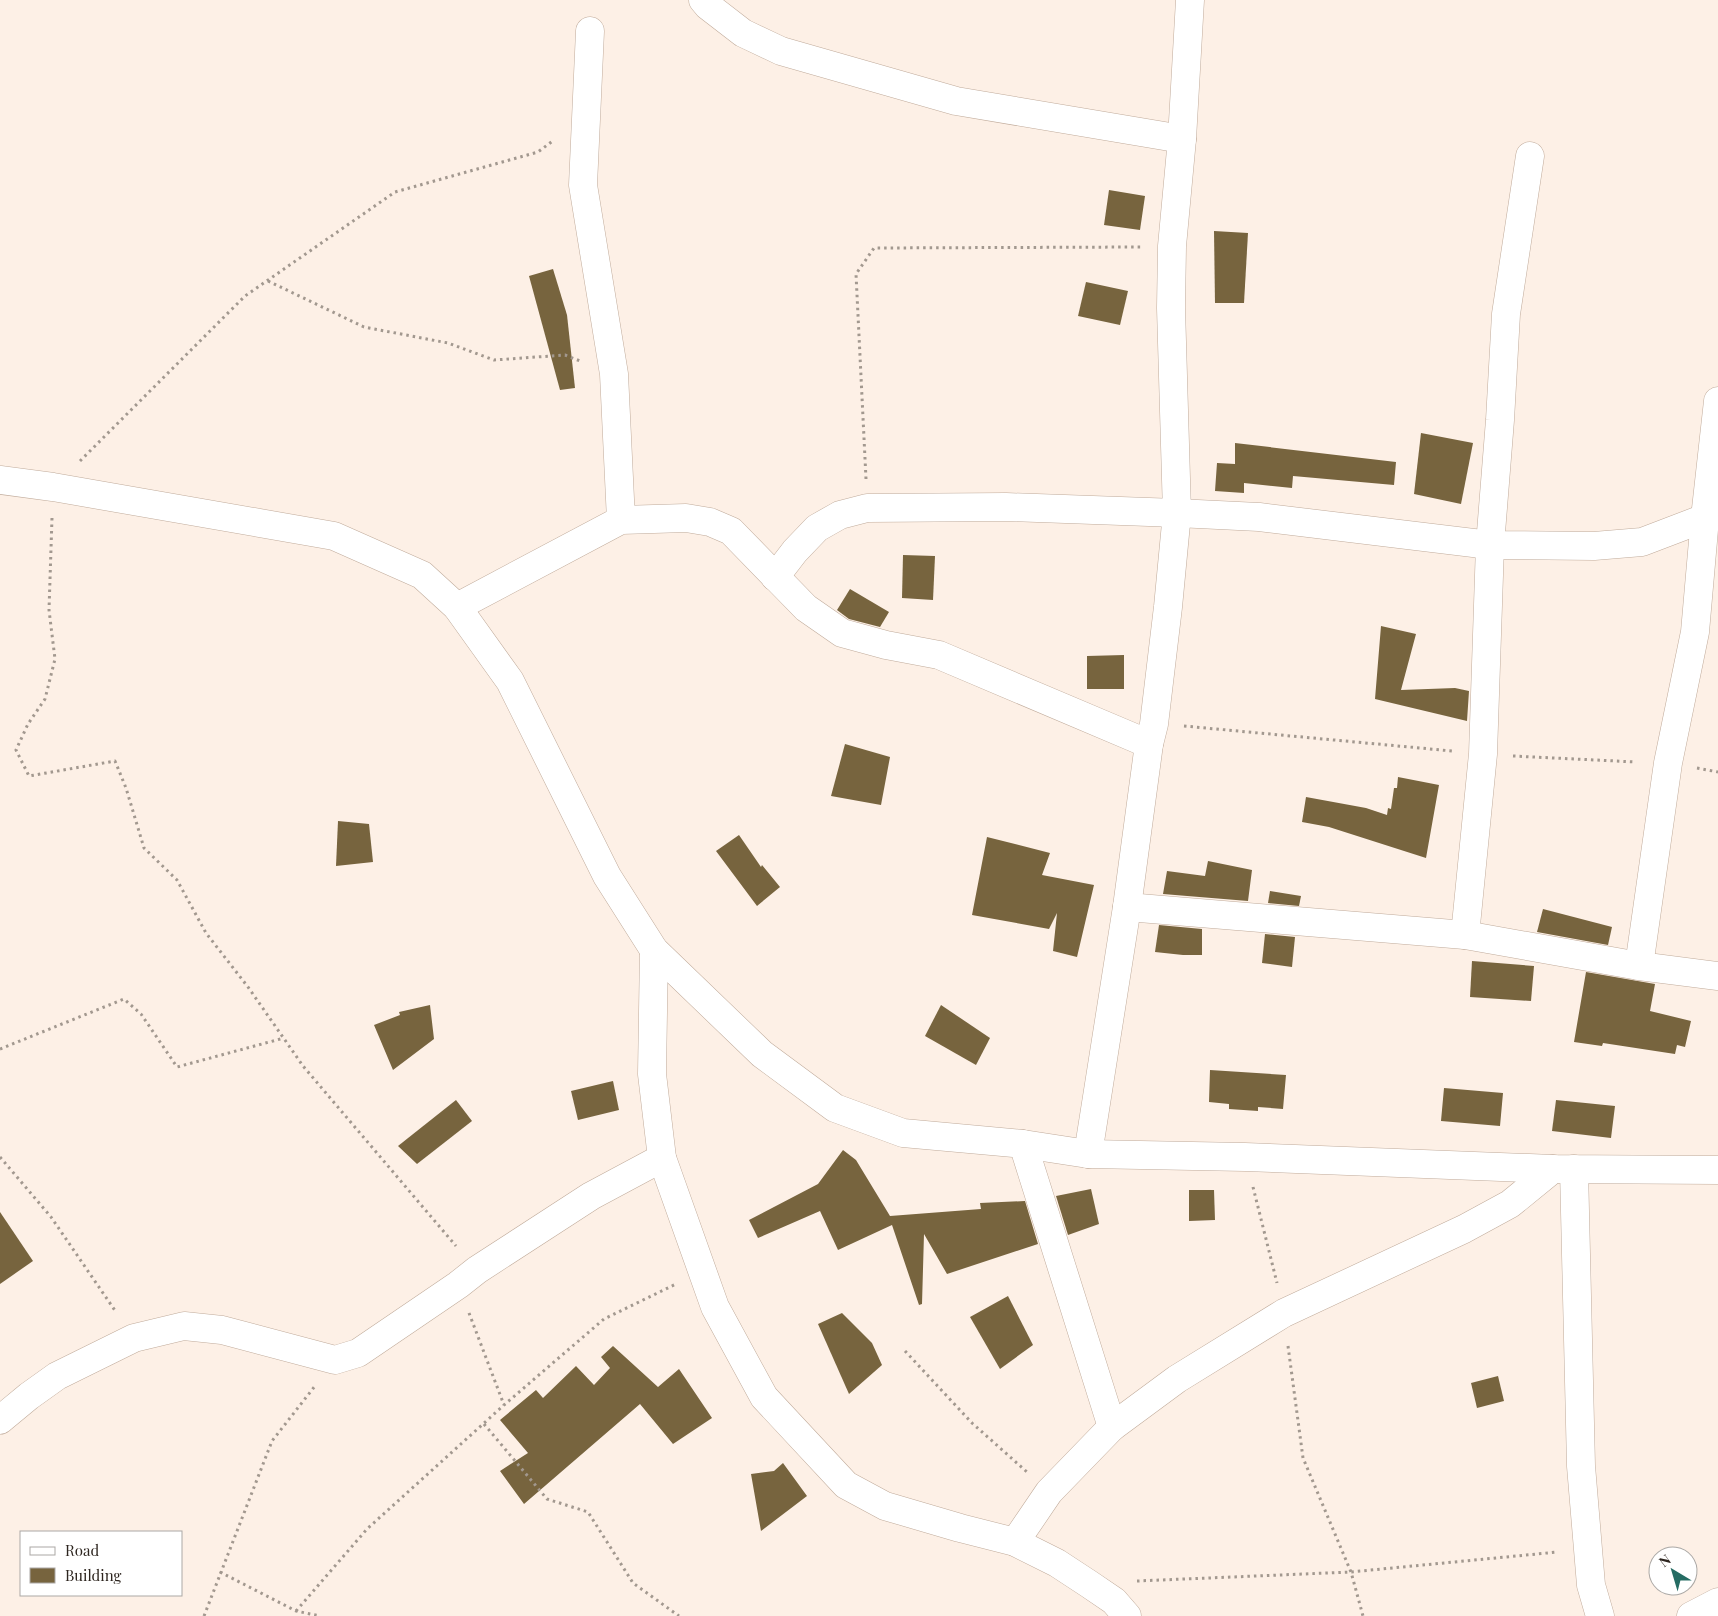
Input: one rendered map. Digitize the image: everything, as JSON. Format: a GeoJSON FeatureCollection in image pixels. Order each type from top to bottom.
{"type":"FeatureCollection","features":[{"type":"Feature","properties":{"kind":"street"},"geometry":{"type":"LineString","coordinates":[[703,0],[708,6],[744,33],[781,51],[956,100],[1182,139]]}},
{"type":"Feature","properties":{"kind":"street"},"geometry":{"type":"LineString","coordinates":[[1088,1154],[1127,907],[1168,607],[1177,513],[1171,308],[1172,246],[1182,139],[1190,0]]}},
{"type":"Feature","properties":{"kind":"street"},"geometry":{"type":"LineString","coordinates":[[590,31],[583,185],[614,374],[621,520]]}},
{"type":"Feature","properties":{"kind":"street"},"geometry":{"type":"LineString","coordinates":[[1465,935],[1483,754],[1490,545],[1506,314],[1530,156]]}},
{"type":"Feature","properties":{"kind":"street"},"geometry":{"type":"LineString","coordinates":[[1639,966],[1668,763],[1696,632],[1712,517],[1718,401]]}},
{"type":"Feature","properties":{"kind":"street"},"geometry":{"type":"LineString","coordinates":[[0,480],[53,487],[334,536],[422,575],[457,607],[510,681],[607,876],[654,950],[762,1054],[835,1108],[903,1133],[1023,1144],[1088,1154],[1246,1157],[1564,1169],[1718,1170]]}},
{"type":"Feature","properties":{"kind":"street"},"geometry":{"type":"LineString","coordinates":[[775,577],[818,528],[840,515],[867,508],[1006,507],[1259,517],[1490,545],[1594,546],[1642,542],[1712,517]]}},
{"type":"Feature","properties":{"kind":"street"},"geometry":{"type":"LineString","coordinates":[[457,607],[621,520],[686,518],[710,522],[731,531],[806,608],[842,633],[886,645],[939,655],[1151,734]]}},
{"type":"Feature","properties":{"kind":"street"},"geometry":{"type":"LineString","coordinates":[[1127,907],[1465,935],[1639,966],[1718,976]]}},
{"type":"Feature","properties":{"kind":"street"},"geometry":{"type":"LineString","coordinates":[[654,950],[652,1074],[662,1158],[715,1307],[764,1397],[846,1485],[885,1506],[1015,1542],[1057,1563],[1089,1584],[1114,1601],[1127,1616]]}},
{"type":"Feature","properties":{"kind":"street"},"geometry":{"type":"LineString","coordinates":[[1023,1144],[1112,1427]]}},
{"type":"Feature","properties":{"kind":"street"},"geometry":{"type":"LineString","coordinates":[[0,1420],[57,1376],[134,1338],[184,1326],[222,1330],[335,1360],[358,1353],[467,1277],[591,1196],[662,1158]]}},
{"type":"Feature","properties":{"kind":"street"},"geometry":{"type":"LineString","coordinates":[[1015,1542],[1049,1492],[1112,1427],[1177,1379],[1284,1313],[1464,1229],[1510,1204],[1564,1169]]}},
{"type":"Feature","properties":{"kind":"street"},"geometry":{"type":"LineString","coordinates":[[1564,1169],[1587,1550],[1591,1586],[1600,1616]]}},
{"type":"Feature","properties":{"kind":"street"},"geometry":{"type":"LineString","coordinates":[[1691,1616],[1718,1602]]}},
{"type":"Feature","properties":{"kind":"path"},"geometry":{"type":"LineString","coordinates":[[504,1405],[467,1277],[303,1066],[248,987],[206,933],[176,880],[144,848],[126,788],[115,761],[29,776],[16,750],[28,724],[46,699],[56,659],[49,610],[53,487],[245,296],[395,192],[538,152],[586,116]]}},
{"type":"Feature","properties":{"kind":"path"},"geometry":{"type":"LineString","coordinates":[[867,508],[856,274],[874,248],[1172,246]]}},
{"type":"Feature","properties":{"kind":"path"},"geometry":{"type":"LineString","coordinates":[[267,281],[364,327],[448,343],[494,360],[565,355],[614,374]]}},
{"type":"Feature","properties":{"kind":"path"},"geometry":{"type":"LineString","coordinates":[[1151,734],[1598,761],[1668,763],[1718,772]]}},
{"type":"Feature","properties":{"kind":"path"},"geometry":{"type":"LineString","coordinates":[[0,1049],[124,999],[141,1014],[177,1068],[284,1038]]}},
{"type":"Feature","properties":{"kind":"path"},"geometry":{"type":"LineString","coordinates":[[0,1156],[51,1216],[134,1338]]}},
{"type":"Feature","properties":{"kind":"path"},"geometry":{"type":"LineString","coordinates":[[1246,1157],[1284,1313],[1303,1458],[1351,1572],[1363,1616]]}},
{"type":"Feature","properties":{"kind":"path"},"geometry":{"type":"LineString","coordinates":[[296,1611],[367,1529],[504,1405],[604,1319],[703,1271]]}},
{"type":"Feature","properties":{"kind":"path"},"geometry":{"type":"LineString","coordinates":[[905,1351],[972,1423],[1049,1492]]}},
{"type":"Feature","properties":{"kind":"path"},"geometry":{"type":"LineString","coordinates":[[204,1616],[272,1441],[335,1360]]}},
{"type":"Feature","properties":{"kind":"path"},"geometry":{"type":"LineString","coordinates":[[484,1424],[547,1499],[588,1512],[633,1583],[679,1616]]}},
{"type":"Feature","properties":{"kind":"path"},"geometry":{"type":"LineString","coordinates":[[1089,1584],[1351,1572],[1587,1550]]}},
{"type":"Feature","properties":{"kind":"path"},"geometry":{"type":"LineString","coordinates":[[220,1572],[296,1611],[320,1616]]}},
{"type":"Feature","properties":{"kind":"building"},"geometry":{"type":"Polygon","coordinates":[[[1109,190],[1145,196],[1140,230],[1104,225],[1109,190]]]}},
{"type":"Feature","properties":{"kind":"building"},"geometry":{"type":"Polygon","coordinates":[[[1214,231],[1248,233],[1244,303],[1215,303],[1214,231]]]}},
{"type":"Feature","properties":{"kind":"building"},"geometry":{"type":"Polygon","coordinates":[[[553,269],[567,315],[575,388],[560,390],[529,276],[553,269]]]}},
{"type":"Feature","properties":{"kind":"building"},"geometry":{"type":"Polygon","coordinates":[[[1086,282],[1128,291],[1120,325],[1078,316],[1086,282]]]}},
{"type":"Feature","properties":{"kind":"building"},"geometry":{"type":"Polygon","coordinates":[[[1421,433],[1473,443],[1461,504],[1414,494],[1421,433]]]}},
{"type":"Feature","properties":{"kind":"building"},"geometry":{"type":"Polygon","coordinates":[[[1235,443],[1396,462],[1394,485],[1293,476],[1292,488],[1244,483],[1244,493],[1215,491],[1217,463],[1235,464],[1235,443]]]}},
{"type":"Feature","properties":{"kind":"building"},"geometry":{"type":"Polygon","coordinates":[[[903,555],[935,556],[933,600],[902,598],[903,555]]]}},
{"type":"Feature","properties":{"kind":"building"},"geometry":{"type":"Polygon","coordinates":[[[850,589],[889,612],[880,627],[849,619],[837,610],[850,589]]]}},
{"type":"Feature","properties":{"kind":"building"},"geometry":{"type":"Polygon","coordinates":[[[1381,626],[1416,634],[1401,690],[1455,688],[1469,691],[1467,721],[1375,699],[1381,626]]]}},
{"type":"Feature","properties":{"kind":"building"},"geometry":{"type":"Polygon","coordinates":[[[1124,655],[1124,689],[1087,689],[1087,656],[1124,655]]]}},
{"type":"Feature","properties":{"kind":"building"},"geometry":{"type":"Polygon","coordinates":[[[845,744],[890,757],[881,805],[831,796],[845,744]]]}},
{"type":"Feature","properties":{"kind":"building"},"geometry":{"type":"Polygon","coordinates":[[[1398,777],[1439,785],[1426,858],[1329,827],[1302,822],[1306,797],[1366,808],[1387,815],[1388,808],[1391,809],[1394,788],[1397,788],[1398,777]]]}},
{"type":"Feature","properties":{"kind":"building"},"geometry":{"type":"Polygon","coordinates":[[[338,821],[369,824],[373,862],[336,866],[338,821]]]}},
{"type":"Feature","properties":{"kind":"building"},"geometry":{"type":"Polygon","coordinates":[[[739,835],[761,867],[762,865],[780,887],[757,906],[716,851],[739,835]]]}},
{"type":"Feature","properties":{"kind":"building"},"geometry":{"type":"Polygon","coordinates":[[[987,837],[1050,853],[1042,875],[1094,885],[1077,957],[1053,951],[1057,913],[1049,929],[972,915],[987,837]]]}},
{"type":"Feature","properties":{"kind":"building"},"geometry":{"type":"Polygon","coordinates":[[[1208,861],[1252,870],[1248,901],[1163,894],[1167,871],[1205,876],[1208,861]]]}},
{"type":"Feature","properties":{"kind":"building"},"geometry":{"type":"Polygon","coordinates":[[[1270,891],[1301,896],[1299,906],[1268,903],[1270,891]]]}},
{"type":"Feature","properties":{"kind":"building"},"geometry":{"type":"Polygon","coordinates":[[[1543,909],[1612,927],[1608,945],[1537,932],[1543,909]]]}},
{"type":"Feature","properties":{"kind":"building"},"geometry":{"type":"Polygon","coordinates":[[[1159,925],[1202,929],[1202,955],[1155,952],[1159,925]]]}},
{"type":"Feature","properties":{"kind":"building"},"geometry":{"type":"Polygon","coordinates":[[[1265,934],[1295,937],[1292,967],[1262,963],[1265,934]]]}},
{"type":"Feature","properties":{"kind":"building"},"geometry":{"type":"Polygon","coordinates":[[[1472,961],[1534,966],[1531,1001],[1470,997],[1472,961]]]}},
{"type":"Feature","properties":{"kind":"building"},"geometry":{"type":"Polygon","coordinates":[[[1586,972],[1655,984],[1650,1011],[1691,1021],[1685,1047],[1677,1045],[1675,1054],[1603,1043],[1602,1046],[1574,1042],[1586,972]]]}},
{"type":"Feature","properties":{"kind":"building"},"geometry":{"type":"Polygon","coordinates":[[[430,1005],[434,1039],[393,1070],[374,1025],[400,1015],[399,1012],[430,1005]]]}},
{"type":"Feature","properties":{"kind":"building"},"geometry":{"type":"Polygon","coordinates":[[[941,1005],[990,1038],[976,1065],[925,1036],[941,1005]]]}},
{"type":"Feature","properties":{"kind":"building"},"geometry":{"type":"Polygon","coordinates":[[[1210,1070],[1286,1075],[1283,1109],[1258,1107],[1258,1111],[1229,1109],[1229,1104],[1209,1102],[1210,1070]]]}},
{"type":"Feature","properties":{"kind":"building"},"geometry":{"type":"Polygon","coordinates":[[[613,1081],[619,1110],[578,1120],[571,1091],[613,1081]]]}},
{"type":"Feature","properties":{"kind":"building"},"geometry":{"type":"Polygon","coordinates":[[[1444,1088],[1503,1093],[1500,1126],[1441,1121],[1444,1088]]]}},
{"type":"Feature","properties":{"kind":"building"},"geometry":{"type":"Polygon","coordinates":[[[456,1100],[472,1121],[417,1164],[398,1146],[456,1100]]]}},
{"type":"Feature","properties":{"kind":"building"},"geometry":{"type":"Polygon","coordinates":[[[1556,1100],[1615,1106],[1611,1138],[1552,1131],[1556,1100]]]}},
{"type":"Feature","properties":{"kind":"building"},"geometry":{"type":"Polygon","coordinates":[[[843,1150],[856,1160],[890,1216],[981,1209],[980,1203],[1025,1201],[1038,1244],[947,1274],[924,1234],[922,1304],[919,1305],[892,1225],[838,1250],[820,1211],[758,1238],[749,1220],[818,1184],[843,1150]]]}},
{"type":"Feature","properties":{"kind":"building"},"geometry":{"type":"Polygon","coordinates":[[[1091,1189],[1099,1224],[1068,1235],[1056,1196],[1091,1189]]]}},
{"type":"Feature","properties":{"kind":"building"},"geometry":{"type":"Polygon","coordinates":[[[1189,1190],[1214,1190],[1215,1220],[1189,1221],[1189,1190]]]}},
{"type":"Feature","properties":{"kind":"building"},"geometry":{"type":"Polygon","coordinates":[[[0,1212],[33,1261],[0,1284],[0,1212]]]}},
{"type":"Feature","properties":{"kind":"building"},"geometry":{"type":"Polygon","coordinates":[[[1008,1296],[1033,1345],[1000,1369],[970,1317],[1008,1296]]]}},
{"type":"Feature","properties":{"kind":"building"},"geometry":{"type":"Polygon","coordinates":[[[842,1313],[872,1343],[882,1365],[849,1394],[818,1324],[842,1313]]]}},
{"type":"Feature","properties":{"kind":"building"},"geometry":{"type":"Polygon","coordinates":[[[613,1346],[658,1387],[679,1369],[712,1418],[673,1444],[640,1404],[524,1504],[500,1471],[528,1453],[500,1420],[536,1390],[543,1398],[576,1366],[594,1385],[610,1368],[601,1357],[613,1346]]]}},
{"type":"Feature","properties":{"kind":"building"},"geometry":{"type":"Polygon","coordinates":[[[1498,1376],[1504,1401],[1477,1408],[1471,1383],[1498,1376]]]}},
{"type":"Feature","properties":{"kind":"building"},"geometry":{"type":"Polygon","coordinates":[[[783,1463],[807,1496],[761,1531],[751,1474],[774,1471],[783,1463]]]}}]}
